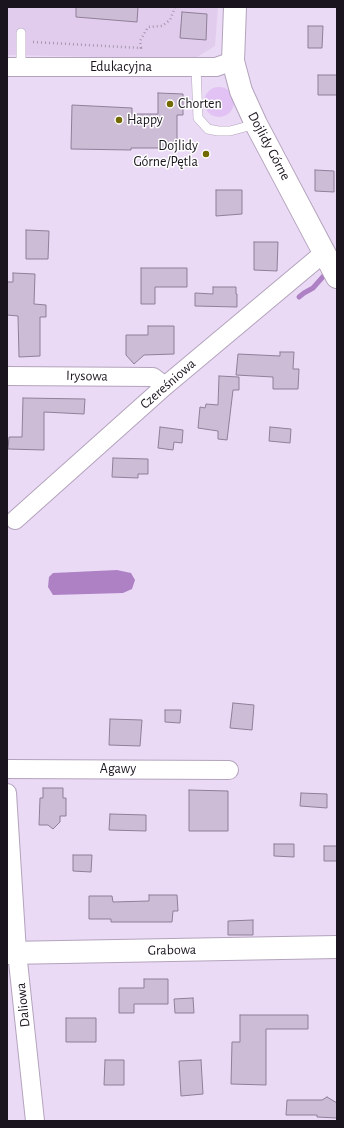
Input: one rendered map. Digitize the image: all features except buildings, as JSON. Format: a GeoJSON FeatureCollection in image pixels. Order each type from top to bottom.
{"type":"FeatureCollection","features":[{"type":"Feature","properties":{"kind":"street","name":"Dojlidy Górne"},"geometry":{"type":"LineString","coordinates":[[235,7],[234,61],[241,91],[256,124],[337,277]]}},
{"type":"Feature","properties":{"kind":"street","name":"Edukacyjna"},"geometry":{"type":"LineString","coordinates":[[14,67],[216,67],[234,61]]}},
{"type":"Feature","properties":{"kind":"street","name":"Czereśniowa"},"geometry":{"type":"LineString","coordinates":[[15,520],[165,386],[325,252]]}},
{"type":"Feature","properties":{"kind":"street","name":"Irysowa"},"geometry":{"type":"LineString","coordinates":[[7,376],[153,377],[165,386]]}},
{"type":"Feature","properties":{"kind":"street","name":"Agawy"},"geometry":{"type":"LineString","coordinates":[[7,769],[230,770]]}},
{"type":"Feature","properties":{"kind":"street","name":"Daliowa"},"geometry":{"type":"LineString","coordinates":[[7,793],[12,952],[35,1121]]}},
{"type":"Feature","properties":{"kind":"street","name":"Grabowa"},"geometry":{"type":"LineString","coordinates":[[12,952],[337,947]]}},
{"type":"Feature","properties":{"kind":"lane"},"geometry":{"type":"LineString","coordinates":[[14,67],[20,33]]}},
{"type":"Feature","properties":{"kind":"lane"},"geometry":{"type":"LineString","coordinates":[[188,67],[198,118],[208,129],[230,131],[256,124]]}},
{"type":"Feature","properties":{"kind":"path"},"geometry":{"type":"LineString","coordinates":[[141,48],[140,42],[148,27],[162,26],[170,20],[175,7]]}},
{"type":"Feature","properties":{"kind":"shaded area"},"geometry":{"type":"Polygon","coordinates":[[[7,7],[218,7],[215,46],[194,59],[7,55],[7,7]]]}},
{"type":"Feature","properties":{"kind":"shaded area"},"geometry":{"type":"Polygon","coordinates":[[[219,87],[230,91],[234,102],[230,113],[219,117],[208,113],[204,102],[208,91],[219,87]]]}},
{"type":"Feature","properties":{"kind":"shaded area"},"geometry":{"type":"Polygon","coordinates":[[[117,570],[131,573],[135,580],[132,589],[123,593],[53,595],[48,587],[49,577],[53,573],[117,570]]]}},
{"type":"Feature","properties":{"kind":"waterway"},"geometry":{"type":"LineString","coordinates":[[299,297],[313,288],[328,271]]}},
{"type":"Feature","properties":{"kind":"place","name":"Chorten"},"geometry":{"type":"Point","coordinates":[170,104]}},
{"type":"Feature","properties":{"kind":"place","name":"Happy"},"geometry":{"type":"Point","coordinates":[119,120]}},
{"type":"Feature","properties":{"kind":"place","name":"Dojlidy Górne/Pętla"},"geometry":{"type":"Point","coordinates":[206,154]}}]}
